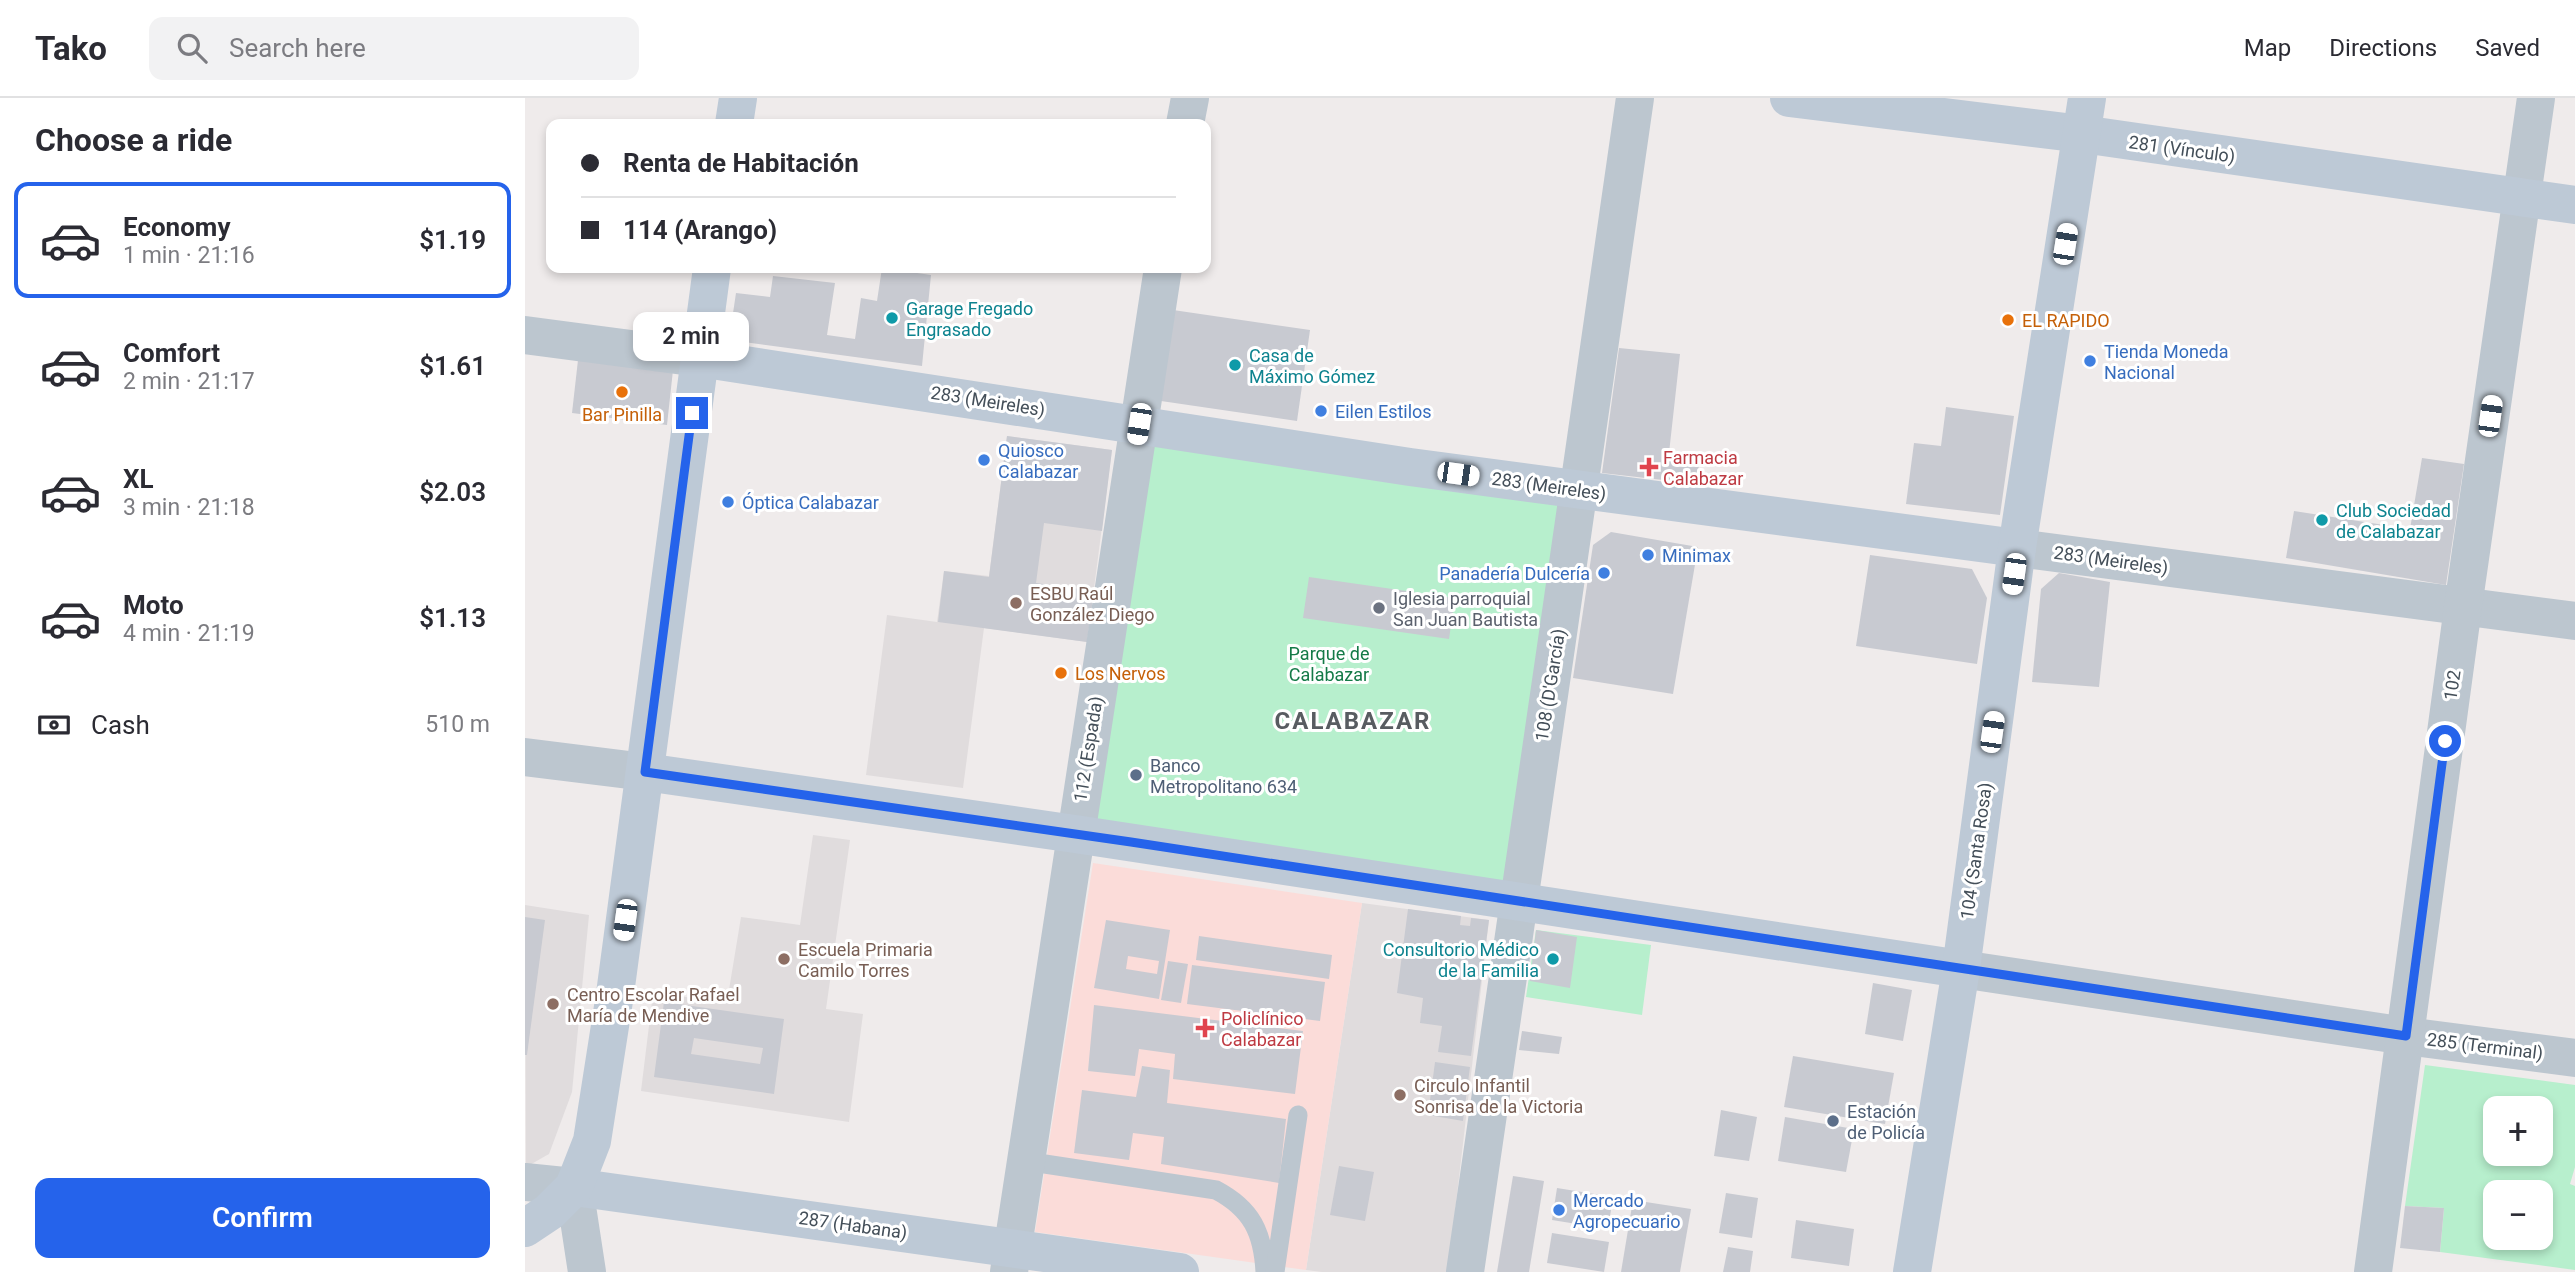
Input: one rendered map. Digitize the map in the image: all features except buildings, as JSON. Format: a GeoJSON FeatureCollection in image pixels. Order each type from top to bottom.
{"type":"FeatureCollection","features":[{"type":"Feature","properties":{"kind":"main road"},"geometry":{"type":"LineString","coordinates":[[735,119],[738,98]]}},
{"type":"Feature","properties":{"kind":"main road","name":"281 (Vínculo)"},"geometry":{"type":"LineString","coordinates":[[1789,98],[2084,116],[2521,198],[2575,205]]}},
{"type":"Feature","properties":{"kind":"main road","name":"104 (Santa Rosa)"},"geometry":{"type":"LineString","coordinates":[[1912,1272],[1961,969],[2017,548],[2084,116]]}},
{"type":"Feature","properties":{"kind":"main road"},"geometry":{"type":"LineString","coordinates":[[525,1228],[549,1212],[574,1187],[592,1141],[645,772],[711,273]]}},
{"type":"Feature","properties":{"kind":"main road","name":"283 (Meireles)"},"geometry":{"type":"LineString","coordinates":[[699,358],[1581,491],[2017,548]]}},
{"type":"Feature","properties":{"kind":"main road","name":"285 (Terminal)"},"geometry":{"type":"LineString","coordinates":[[645,772],[1075,834],[1961,969]]}},
{"type":"Feature","properties":{"kind":"main road","name":"287 (Habana)"},"geometry":{"type":"LineString","coordinates":[[574,1187],[1011,1259],[1180,1272]]}},
{"type":"Feature","properties":{"kind":"street"},"geometry":{"type":"LineString","coordinates":[[1186,119],[1190,98]]}},
{"type":"Feature","properties":{"kind":"street","name":"108 (D'García)"},"geometry":{"type":"LineString","coordinates":[[1465,1272],[1517,901],[1581,491],[1635,98]]}},
{"type":"Feature","properties":{"kind":"street","name":"102"},"geometry":{"type":"LineString","coordinates":[[2373,1272],[2463,607],[2536,98]]}},
{"type":"Feature","properties":{"kind":"street","name":"112 (Espada)"},"geometry":{"type":"LineString","coordinates":[[1011,1259],[1162,273]]}},
{"type":"Feature","properties":{"kind":"street","name":"283 (Meireles)"},"geometry":{"type":"LineString","coordinates":[[525,335],[699,358]]}},
{"type":"Feature","properties":{"kind":"street","name":"283 (Meireles)"},"geometry":{"type":"LineString","coordinates":[[2017,548],[2575,621]]}},
{"type":"Feature","properties":{"kind":"street","name":"285 (Terminal)"},"geometry":{"type":"LineString","coordinates":[[525,757],[645,772]]}},
{"type":"Feature","properties":{"kind":"street","name":"285 (Terminal)"},"geometry":{"type":"LineString","coordinates":[[1961,969],[2406,1036],[2575,1058]]}},
{"type":"Feature","properties":{"kind":"street","name":"287 (Habana)"},"geometry":{"type":"LineString","coordinates":[[525,1182],[574,1187]]}},
{"type":"Feature","properties":{"kind":"street"},"geometry":{"type":"LineString","coordinates":[[574,1187],[587,1272]]}},
{"type":"Feature","properties":{"kind":"lane"},"geometry":{"type":"LineString","coordinates":[[1275,1272],[1298,1115]]}},
{"type":"Feature","properties":{"kind":"lane"},"geometry":{"type":"LineString","coordinates":[[1025,1161],[1216,1190],[1231,1198],[1258,1230],[1264,1251],[1265,1272]]}},
{"type":"Feature","properties":{"kind":"shaded area","name":"ESBU Raúl González Diego"},"geometry":{"type":"Polygon","coordinates":[[[1007,436],[1112,450],[1087,642],[984,628],[963,788],[866,775],[887,615],[937,622],[944,571],[989,576],[1007,436]]]}},
{"type":"Feature","properties":{"kind":"shaded area","name":"Escuela Primaria Camilo Torres"},"geometry":{"type":"Polygon","coordinates":[[[813,835],[850,840],[826,1009],[863,1014],[849,1122],[641,1091],[653,993],[727,1002],[741,917],[800,925],[813,835]]]}},
{"type":"Feature","properties":{"kind":"shaded area","name":"Policlínico Calabazar"},"geometry":{"type":"Polygon","coordinates":[[[1093,863],[1362,903],[1306,1270],[1035,1232],[1093,863]]]}},
{"type":"Feature","properties":{"kind":"shaded area","name":"Circulo Infantil Sonrisa de la Victoria"},"geometry":{"type":"Polygon","coordinates":[[[1362,903],[1489,920],[1448,1272],[1306,1270],[1362,903]]]}},
{"type":"Feature","properties":{"kind":"shaded area","name":"Centro Escolar Rafael María de Mendive"},"geometry":{"type":"Polygon","coordinates":[[[525,905],[589,915],[572,1092],[549,1154],[526,1167],[525,905]]]}},
{"type":"Feature","properties":{"kind":"green space","name":"Parque de Calabazar"},"geometry":{"type":"Polygon","coordinates":[[[1139,424],[1581,491],[1517,901],[1075,834],[1139,424]]]}},
{"type":"Feature","properties":{"kind":"green space"},"geometry":{"type":"Polygon","coordinates":[[[1536,930],[1651,945],[1642,1015],[1526,997],[1536,930]]]}},
{"type":"Feature","properties":{"kind":"green space"},"geometry":{"type":"Polygon","coordinates":[[[2425,1065],[2575,1085],[2575,1167],[2570,1184],[2575,1186],[2575,1270],[2440,1252],[2444,1208],[2405,1206],[2425,1065]]]}},
{"type":"Feature","properties":{"kind":"place","name":"Garage Fregado Engrasado"},"geometry":{"type":"Point","coordinates":[892,318]}},
{"type":"Feature","properties":{"kind":"place","name":"EL RAPIDO"},"geometry":{"type":"Point","coordinates":[2008,320]}},
{"type":"Feature","properties":{"kind":"place","name":"Tienda Moneda Nacional"},"geometry":{"type":"Point","coordinates":[2090,361]}},
{"type":"Feature","properties":{"kind":"place","name":"Casa de Máximo Gómez"},"geometry":{"type":"Point","coordinates":[1235,365]}},
{"type":"Feature","properties":{"kind":"place","name":"Bar Pinilla"},"geometry":{"type":"Point","coordinates":[622,392]}},
{"type":"Feature","properties":{"kind":"place","name":"Eilen Estilos"},"geometry":{"type":"Point","coordinates":[1321,411]}},
{"type":"Feature","properties":{"kind":"place","name":"Quiosco Calabazar"},"geometry":{"type":"Point","coordinates":[984,460]}},
{"type":"Feature","properties":{"kind":"place","name":"Farmacia Calabazar"},"geometry":{"type":"Point","coordinates":[1649,467]}},
{"type":"Feature","properties":{"kind":"place","name":"Óptica Calabazar"},"geometry":{"type":"Point","coordinates":[728,502]}},
{"type":"Feature","properties":{"kind":"place","name":"Club Sociedad de Calabazar"},"geometry":{"type":"Point","coordinates":[2322,520]}},
{"type":"Feature","properties":{"kind":"place","name":"Minimax"},"geometry":{"type":"Point","coordinates":[1648,555]}},
{"type":"Feature","properties":{"kind":"place","name":"Panadería Dulcería"},"geometry":{"type":"Point","coordinates":[1604,573]}},
{"type":"Feature","properties":{"kind":"place","name":"ESBU Raúl González Diego"},"geometry":{"type":"Point","coordinates":[1016,603]}},
{"type":"Feature","properties":{"kind":"place","name":"Iglesia parroquial San Juan Bautista"},"geometry":{"type":"Point","coordinates":[1379,608]}},
{"type":"Feature","properties":{"kind":"place","name":"Los Nervos"},"geometry":{"type":"Point","coordinates":[1061,673]}},
{"type":"Feature","properties":{"kind":"place","name":"Banco Metropolitano 634"},"geometry":{"type":"Point","coordinates":[1136,775]}},
{"type":"Feature","properties":{"kind":"place","name":"Escuela Primaria Camilo Torres"},"geometry":{"type":"Point","coordinates":[784,959]}},
{"type":"Feature","properties":{"kind":"place","name":"Consultorio Médico de la Familia"},"geometry":{"type":"Point","coordinates":[1553,959]}},
{"type":"Feature","properties":{"kind":"place","name":"Centro Escolar Rafael María de Mendive"},"geometry":{"type":"Point","coordinates":[553,1004]}},
{"type":"Feature","properties":{"kind":"place","name":"Policlínico Calabazar"},"geometry":{"type":"Point","coordinates":[1205,1028]}},
{"type":"Feature","properties":{"kind":"place","name":"Circulo Infantil Sonrisa de la Victoria"},"geometry":{"type":"Point","coordinates":[1400,1095]}},
{"type":"Feature","properties":{"kind":"place","name":"Estación de Policía"},"geometry":{"type":"Point","coordinates":[1833,1121]}},
{"type":"Feature","properties":{"kind":"place","name":"Mercado Agropecuario"},"geometry":{"type":"Point","coordinates":[1559,1210]}},
{"type":"Feature","properties":{"kind":"district","name":"CALABAZAR"},"geometry":{"type":"Point","coordinates":[1353,721]}},
{"type":"Feature","properties":{"kind":"route"},"geometry":{"type":"LineString","coordinates":[[692,413],[645,772],[1131,842],[2406,1036],[2445,741]]}}]}
